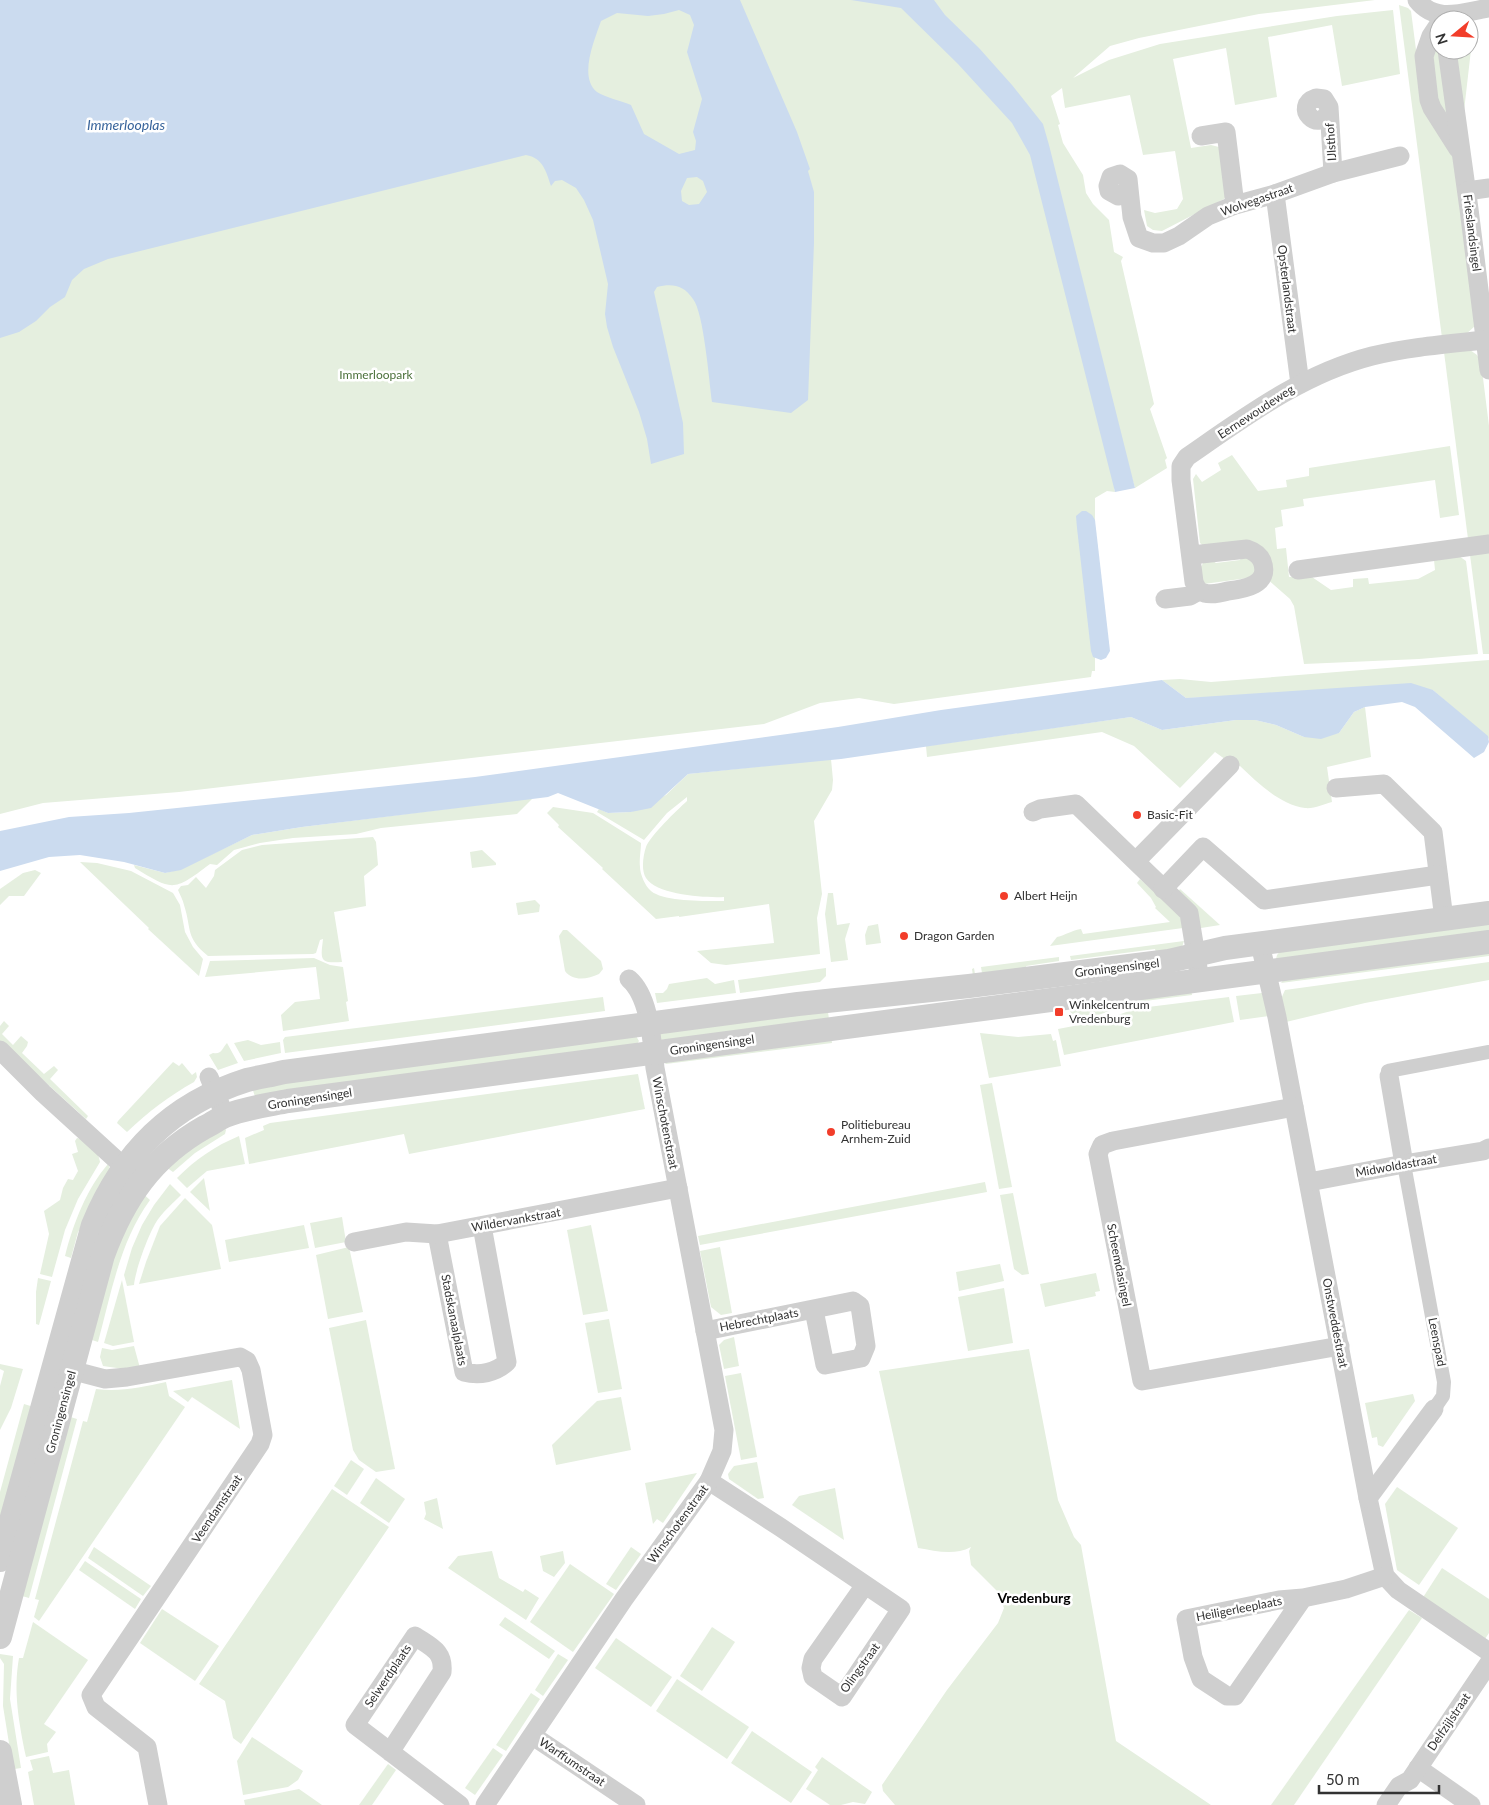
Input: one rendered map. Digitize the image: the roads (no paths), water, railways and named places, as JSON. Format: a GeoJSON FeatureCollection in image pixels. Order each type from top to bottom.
{"type":"FeatureCollection","features":[{"type":"Feature","properties":{"kind":"street"},"geometry":{"type":"LineString","coordinates":[[1417,0],[1429,12]]}},
{"type":"Feature","properties":{"kind":"street","name":"Frieslandsingel"},"geometry":{"type":"LineString","coordinates":[[1429,42],[1424,56],[1429,100],[1461,154]]}},
{"type":"Feature","properties":{"kind":"street","name":"Frieslandsingel"},"geometry":{"type":"LineString","coordinates":[[1449,60],[1489,370]]}},
{"type":"Feature","properties":{"kind":"street","name":"IJlsthof"},"geometry":{"type":"LineString","coordinates":[[1303,99],[1320,98],[1329,106],[1333,173]]}},
{"type":"Feature","properties":{"kind":"street"},"geometry":{"type":"LineString","coordinates":[[1201,136],[1226,132],[1235,205]]}},
{"type":"Feature","properties":{"kind":"street","name":"Wolvegastraat"},"geometry":{"type":"LineString","coordinates":[[1103,180],[1120,174],[1128,179],[1132,218],[1139,238],[1153,243],[1164,243],[1179,236],[1208,216],[1235,205],[1275,194],[1333,173],[1400,156]]}},
{"type":"Feature","properties":{"kind":"street"},"geometry":{"type":"LineString","coordinates":[[1467,191],[1489,188]]}},
{"type":"Feature","properties":{"kind":"street","name":"Opsterlandstraat"},"geometry":{"type":"LineString","coordinates":[[1275,194],[1300,384]]}},
{"type":"Feature","properties":{"kind":"street","name":"Eernewoudeweg"},"geometry":{"type":"LineString","coordinates":[[1199,591],[1194,582],[1181,480],[1181,466],[1183,462],[1258,408],[1300,384],[1340,367],[1373,356],[1485,340]]}},
{"type":"Feature","properties":{"kind":"street"},"geometry":{"type":"LineString","coordinates":[[1298,570],[1489,544]]}},
{"type":"Feature","properties":{"kind":"street"},"geometry":{"type":"LineString","coordinates":[[1165,600],[1190,596],[1199,591],[1210,594],[1253,587],[1261,578],[1263,572],[1262,563],[1252,550],[1192,555]]}},
{"type":"Feature","properties":{"kind":"street"},"geometry":{"type":"LineString","coordinates":[[1136,860],[1230,764]]}},
{"type":"Feature","properties":{"kind":"street"},"geometry":{"type":"LineString","coordinates":[[1336,788],[1384,784],[1433,832],[1444,919]]}},
{"type":"Feature","properties":{"kind":"street"},"geometry":{"type":"LineString","coordinates":[[1033,812],[1040,809],[1076,804],[1189,913],[1199,981]]}},
{"type":"Feature","properties":{"kind":"street"},"geometry":{"type":"LineString","coordinates":[[1163,888],[1204,847],[1264,900],[1438,875]]}},
{"type":"Feature","properties":{"kind":"street","name":"Groningensingel"},"geometry":{"type":"LineString","coordinates":[[0,1560],[63,1368],[107,1246],[123,1208],[132,1175],[153,1132],[212,1085],[284,1072],[798,1004],[987,984],[1169,961],[1225,948],[1489,913]]}},
{"type":"Feature","properties":{"kind":"street","name":"Groningensingel"},"geometry":{"type":"LineString","coordinates":[[132,1175],[156,1164],[188,1137],[226,1116],[288,1101],[1489,942]]}},
{"type":"Feature","properties":{"kind":"street","name":"Onstweddestraat"},"geometry":{"type":"LineString","coordinates":[[1260,944],[1277,1017],[1368,1498],[1385,1576]]}},
{"type":"Feature","properties":{"kind":"street"},"geometry":{"type":"LineString","coordinates":[[629,979],[636,985],[649,1024]]}},
{"type":"Feature","properties":{"kind":"street","name":"Winschotenstraat"},"geometry":{"type":"LineString","coordinates":[[485,1805],[624,1599],[709,1481],[722,1452],[724,1430],[649,1024]]}},
{"type":"Feature","properties":{"kind":"street"},"geometry":{"type":"LineString","coordinates":[[0,1050],[43,1093],[132,1175]]}},
{"type":"Feature","properties":{"kind":"street"},"geometry":{"type":"LineString","coordinates":[[1404,1164],[1388,1073],[1489,1052]]}},
{"type":"Feature","properties":{"kind":"street"},"geometry":{"type":"LineString","coordinates":[[212,1085],[226,1116]]}},
{"type":"Feature","properties":{"kind":"street","name":"Scheemdasingel"},"geometry":{"type":"LineString","coordinates":[[1294,1107],[1113,1141],[1102,1145],[1098,1154],[1115,1248],[1142,1381],[1340,1346]]}},
{"type":"Feature","properties":{"kind":"street","name":"Midwoldastraat"},"geometry":{"type":"LineString","coordinates":[[1309,1182],[1487,1151]]}},
{"type":"Feature","properties":{"kind":"street","name":"Leenspad"},"geometry":{"type":"LineString","coordinates":[[1368,1498],[1443,1396],[1444,1382],[1404,1164]]}},
{"type":"Feature","properties":{"kind":"street","name":"Wildervankstraat"},"geometry":{"type":"LineString","coordinates":[[354,1242],[406,1232],[437,1234],[678,1188]]}},
{"type":"Feature","properties":{"kind":"street","name":"Stadskanaalplaats"},"geometry":{"type":"LineString","coordinates":[[437,1234],[464,1372],[474,1375],[499,1370],[507,1362],[482,1226]]}},
{"type":"Feature","properties":{"kind":"street","name":"Hebrechtplaats"},"geometry":{"type":"LineString","coordinates":[[705,1331],[814,1310]]}},
{"type":"Feature","properties":{"kind":"street","name":"Veendamstraat"},"geometry":{"type":"LineString","coordinates":[[63,1368],[105,1378],[127,1378],[240,1357],[247,1361],[251,1370],[263,1435],[260,1444],[91,1695],[96,1708],[146,1747],[158,1805]]}},
{"type":"Feature","properties":{"kind":"street","name":"Groningensingel"},"geometry":{"type":"LineString","coordinates":[[1,1630],[63,1368]]}},
{"type":"Feature","properties":{"kind":"street","name":"Olingstraat"},"geometry":{"type":"LineString","coordinates":[[709,1481],[780,1527],[901,1609],[842,1697],[813,1677],[811,1668],[813,1659],[865,1585]]}},
{"type":"Feature","properties":{"kind":"street"},"geometry":{"type":"LineString","coordinates":[[1385,1576],[1398,1590],[1489,1652]]}},
{"type":"Feature","properties":{"kind":"street","name":"Heiligerleeplaats"},"geometry":{"type":"LineString","coordinates":[[1303,1598],[1234,1696],[1226,1696],[1201,1679],[1193,1657],[1186,1619],[1279,1600],[1303,1598],[1346,1589],[1385,1576]]}},
{"type":"Feature","properties":{"kind":"street","name":"Selwerdplaats"},"geometry":{"type":"LineString","coordinates":[[390,1752],[442,1672],[443,1662],[440,1653],[415,1636],[355,1725],[390,1752],[460,1805]]}},
{"type":"Feature","properties":{"kind":"street","name":"Delfzijlstraat"},"geometry":{"type":"LineString","coordinates":[[1386,1805],[1399,1786],[1414,1774],[1489,1663]]}},
{"type":"Feature","properties":{"kind":"street","name":"Warffumstraat"},"geometry":{"type":"LineString","coordinates":[[533,1736],[636,1805]]}},
{"type":"Feature","properties":{"kind":"street"},"geometry":{"type":"LineString","coordinates":[[0,1752],[6,1803]]}},
{"type":"Feature","properties":{"kind":"street"},"geometry":{"type":"LineString","coordinates":[[1414,1774],[1471,1805]]}},
{"type":"Feature","properties":{"kind":"street","name":"Delfzijlstraat"},"geometry":{"type":"LineString","coordinates":[[1401,1805],[1408,1794],[1414,1774]]}},
{"type":"Feature","properties":{"kind":"water","name":"Immerlooplas"},"geometry":{"type":"Polygon","coordinates":[[[0,0],[740,0],[797,132],[810,169],[808,171],[814,192],[814,243],[808,400],[791,413],[712,402],[703,332],[697,307],[693,299],[682,288],[673,285],[657,287],[654,292],[683,423],[684,454],[651,464],[647,439],[639,412],[607,327],[605,314],[608,284],[593,220],[576,188],[562,180],[555,181],[551,186],[540,162],[526,155],[108,259],[84,269],[72,280],[65,297],[50,307],[36,321],[19,332],[0,338],[0,0]],[[679,10],[648,16],[617,13],[601,21],[592,47],[588,68],[591,85],[597,92],[631,105],[644,134],[679,154],[695,150],[696,141],[693,132],[702,99],[687,52],[694,25],[690,15],[679,10]],[[697,177],[687,178],[681,191],[682,201],[689,205],[699,204],[707,192],[703,181],[697,177]]]}},
{"type":"Feature","properties":{"kind":"water"},"geometry":{"type":"Polygon","coordinates":[[[851,0],[934,0],[945,15],[979,48],[1012,85],[1043,124],[1135,488],[1115,492],[1030,155],[1012,123],[958,64],[901,8],[851,0]]]}},
{"type":"Feature","properties":{"kind":"water"},"geometry":{"type":"Polygon","coordinates":[[[1082,511],[1092,515],[1095,520],[1110,651],[1106,658],[1101,660],[1093,657],[1091,651],[1076,516],[1082,511]]]}},
{"type":"Feature","properties":{"kind":"water"},"geometry":{"type":"Polygon","coordinates":[[[1162,680],[1186,698],[1411,683],[1433,690],[1488,736],[1489,742],[1484,752],[1474,758],[1415,707],[1402,702],[1365,707],[1354,712],[1339,733],[1321,739],[1304,737],[1276,725],[1255,720],[1236,720],[1162,730],[1131,717],[841,759],[688,774],[651,808],[631,812],[608,813],[558,793],[548,797],[302,827],[252,835],[181,870],[165,873],[124,862],[80,855],[49,857],[0,871],[0,831],[69,817],[129,813],[475,777],[1162,680]]]}},
{"type":"Feature","properties":{"kind":"place","name":"Basic-Fit"},"geometry":{"type":"Point","coordinates":[1137,815]}},
{"type":"Feature","properties":{"kind":"place","name":"Albert Heijn"},"geometry":{"type":"Point","coordinates":[1004,896]}},
{"type":"Feature","properties":{"kind":"place","name":"Dragon Garden"},"geometry":{"type":"Point","coordinates":[904,936]}},
{"type":"Feature","properties":{"kind":"place","name":"Winkelcentrum Vredenburg"},"geometry":{"type":"Point","coordinates":[1059,1012]}},
{"type":"Feature","properties":{"kind":"place","name":"Politiebureau Arnhem-Zuid"},"geometry":{"type":"Point","coordinates":[831,1132]}},
{"type":"Feature","properties":{"kind":"district","name":"Vredenburg"},"geometry":{"type":"Point","coordinates":[1034,1598]}},
{"type":"Feature","properties":{"kind":"park label","name":"Immerloopark"},"geometry":{"type":"Point","coordinates":[376,375]}}]}
